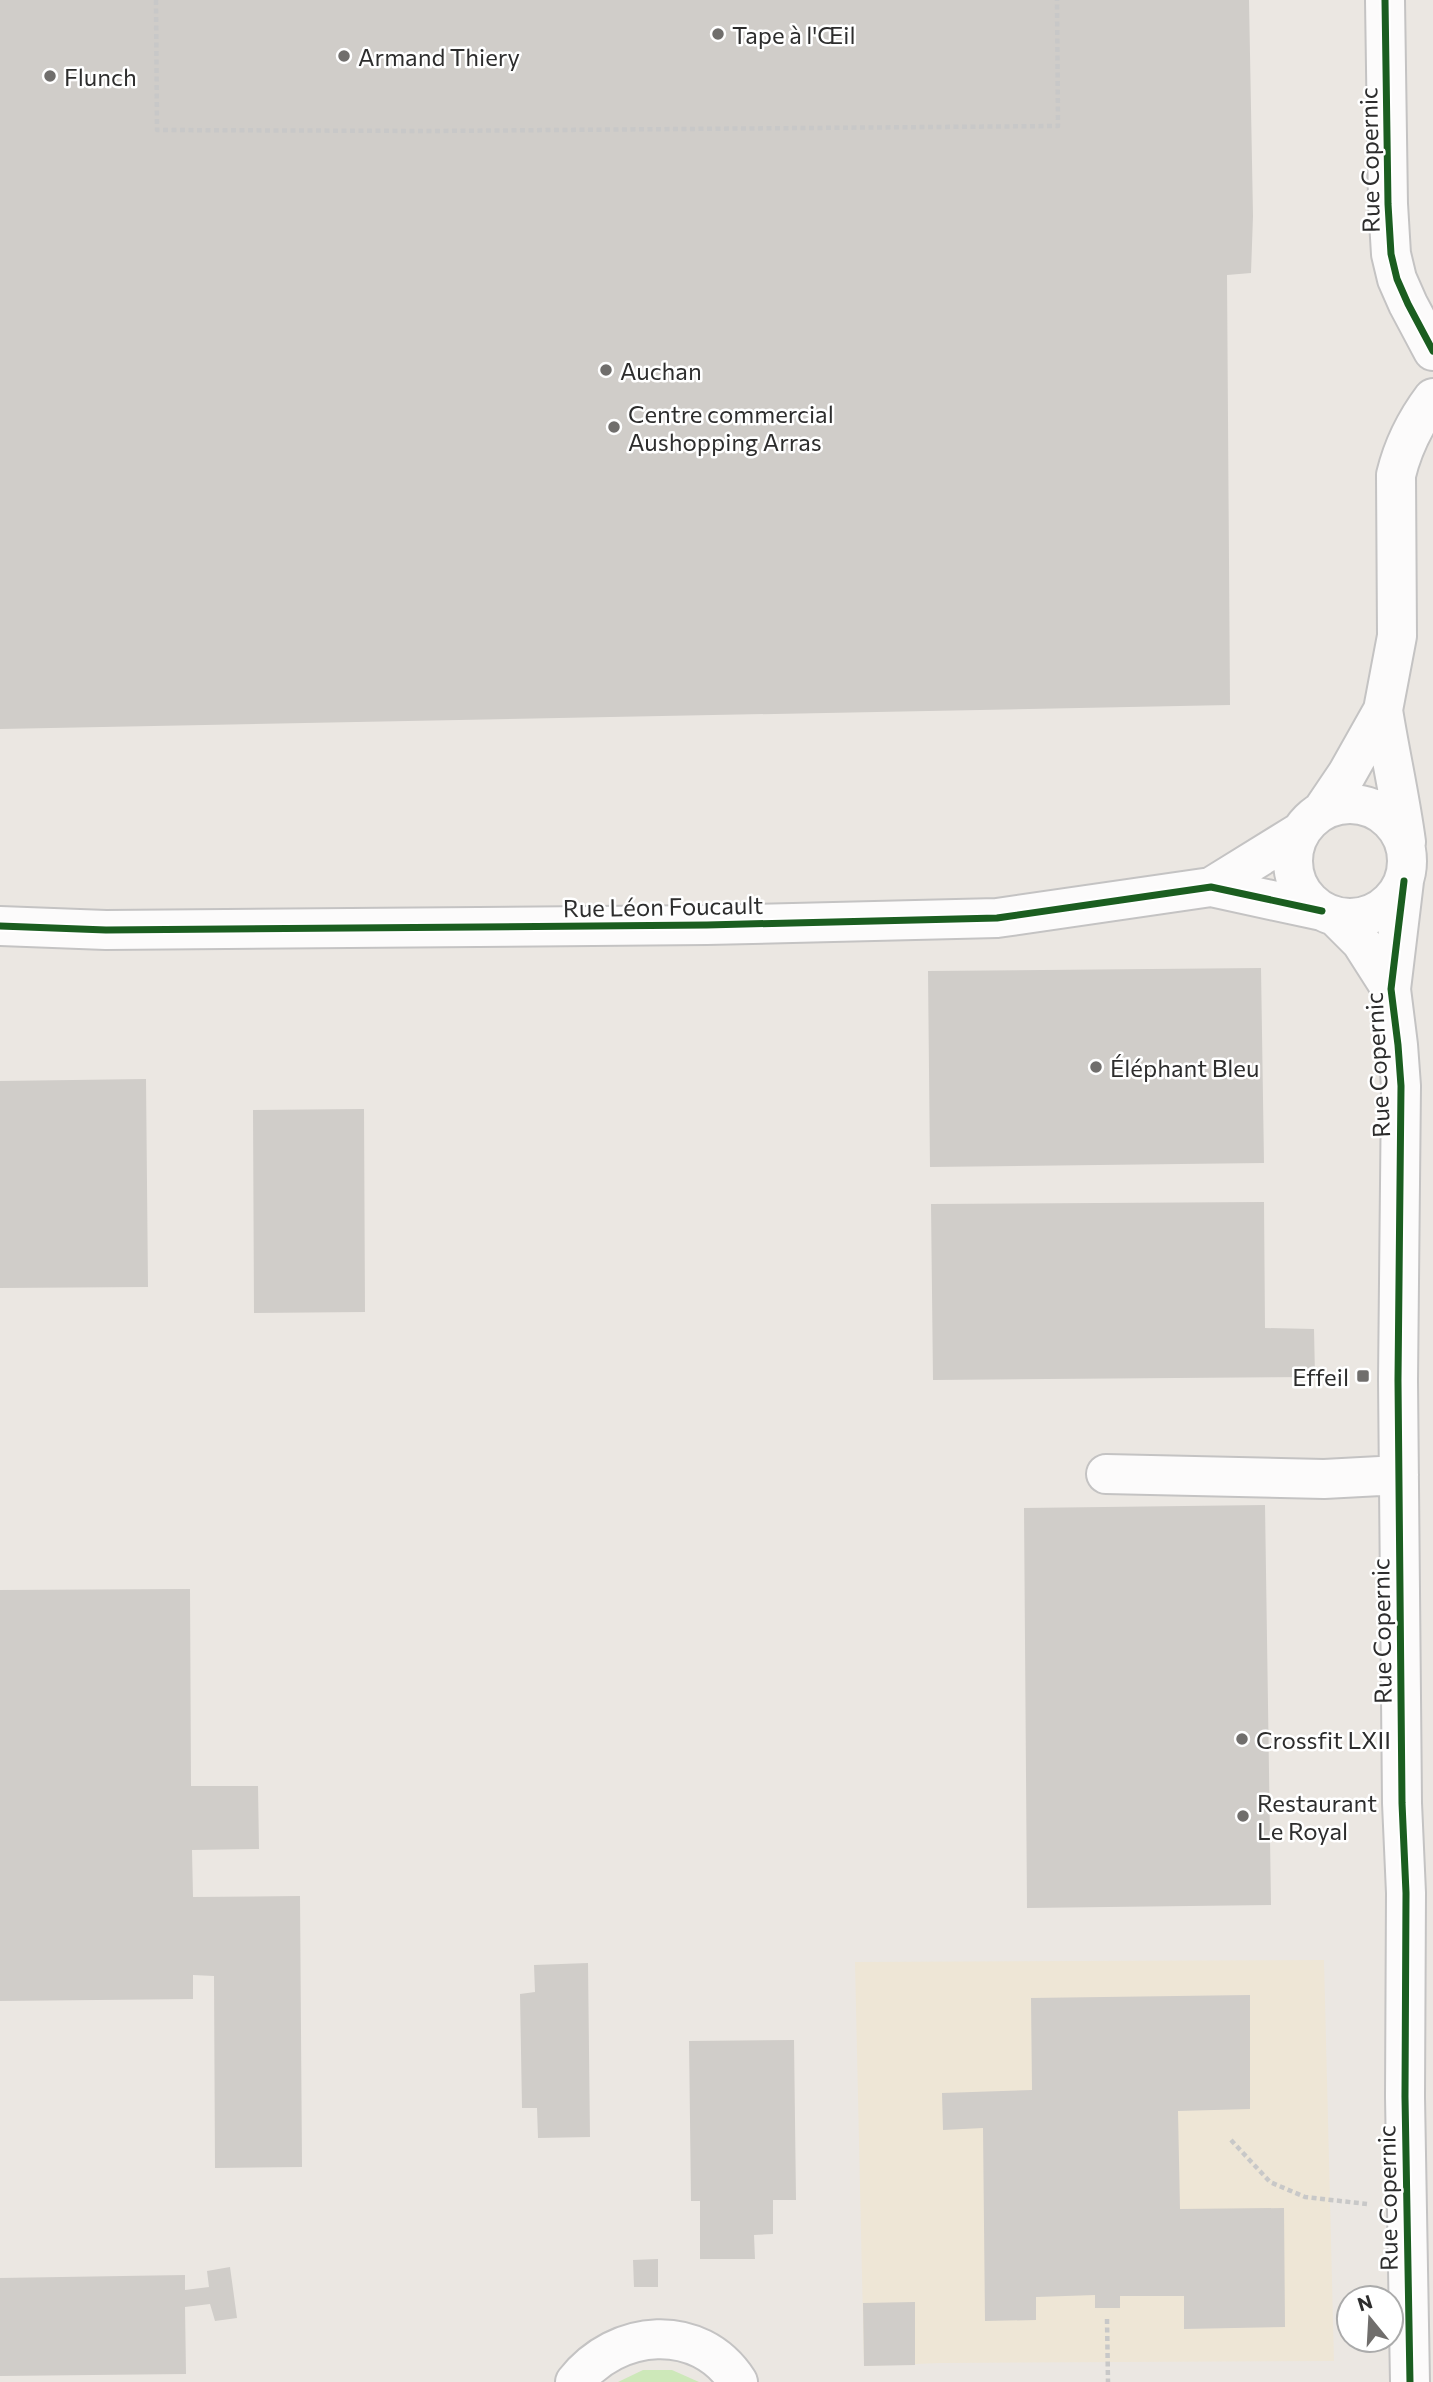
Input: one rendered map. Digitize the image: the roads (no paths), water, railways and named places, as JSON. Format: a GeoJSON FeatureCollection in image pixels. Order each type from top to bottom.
{"type":"FeatureCollection","features":[{"type":"Feature","properties":{"kind":"street","name":"Rue Copernic"},"geometry":{"type":"LineString","coordinates":[[1385,0],[1391,254],[1397,279],[1433,351]]}},
{"type":"Feature","properties":{"kind":"street","name":"Rue Copernic"},"geometry":{"type":"LineString","coordinates":[[1311,821],[1347,774],[1383,710],[1397,636],[1395,475],[1410,433],[1433,398]]}},
{"type":"Feature","properties":{"kind":"street","name":"Rue Copernic"},"geometry":{"type":"LineString","coordinates":[[1383,710],[1399,789],[1406,866],[1391,989],[1401,1086],[1399,1475],[1402,1802],[1420,1893],[1406,2204],[1410,2382]]}},
{"type":"Feature","properties":{"kind":"street"},"geometry":{"type":"LineString","coordinates":[[1343,803],[1364,804],[1384,814],[1400,830],[1406,866],[1396,896],[1384,908],[1369,915],[1352,918],[1329,913],[1307,899],[1297,884],[1293,867],[1294,849],[1311,821],[1343,803]]}},
{"type":"Feature","properties":{"kind":"street","name":"Rue Léon Foucault"},"geometry":{"type":"LineString","coordinates":[[1210,887],[1311,821]]}},
{"type":"Feature","properties":{"kind":"street","name":"Rue Léon Foucault"},"geometry":{"type":"LineString","coordinates":[[0,926],[106,930],[693,925],[997,918],[1210,887],[1329,913]]}},
{"type":"Feature","properties":{"kind":"street","name":"Rue Copernic"},"geometry":{"type":"LineString","coordinates":[[1329,913],[1361,942],[1391,989]]}},
{"type":"Feature","properties":{"kind":"street"},"geometry":{"type":"LineString","coordinates":[[1106,1474],[1324,1479],[1399,1475]]}},
{"type":"Feature","properties":{"kind":"street"},"geometry":{"type":"LineString","coordinates":[[575,2382],[585,2368],[622,2345],[663,2339],[684,2342],[704,2351],[721,2362],[738,2382]]}},
{"type":"Feature","properties":{"kind":"place","name":"Tape à l'Œil"},"geometry":{"type":"Point","coordinates":[718,34]}},
{"type":"Feature","properties":{"kind":"place","name":"Armand Thiery"},"geometry":{"type":"Point","coordinates":[344,56]}},
{"type":"Feature","properties":{"kind":"place","name":"Flunch"},"geometry":{"type":"Point","coordinates":[50,76]}},
{"type":"Feature","properties":{"kind":"place","name":"Auchan"},"geometry":{"type":"Point","coordinates":[606,370]}},
{"type":"Feature","properties":{"kind":"place","name":"Centre commercial Aushopping Arras"},"geometry":{"type":"Point","coordinates":[614,427]}},
{"type":"Feature","properties":{"kind":"place","name":"Éléphant Bleu"},"geometry":{"type":"Point","coordinates":[1096,1067]}},
{"type":"Feature","properties":{"kind":"place","name":"Effeil"},"geometry":{"type":"Point","coordinates":[1363,1376]}},
{"type":"Feature","properties":{"kind":"place","name":"Crossfit LXII"},"geometry":{"type":"Point","coordinates":[1242,1739]}},
{"type":"Feature","properties":{"kind":"place","name":"Restaurant Le Royal"},"geometry":{"type":"Point","coordinates":[1243,1816]}}]}
